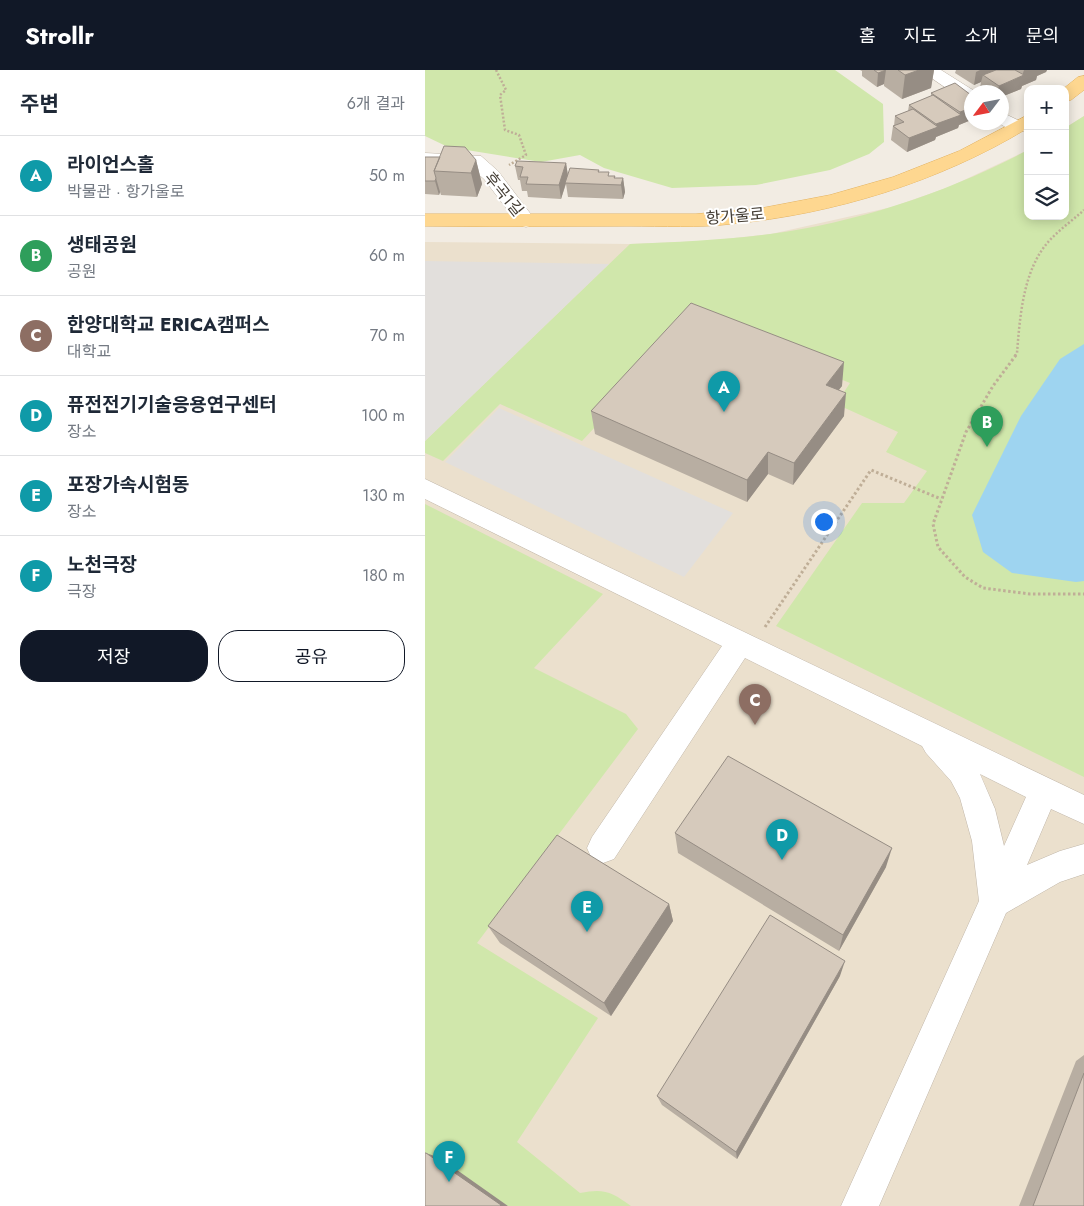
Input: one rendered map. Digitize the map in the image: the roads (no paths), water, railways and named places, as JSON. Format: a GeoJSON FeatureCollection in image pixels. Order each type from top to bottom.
{"type":"FeatureCollection","features":[{"type":"Feature","properties":{"kind":"main road"},"geometry":{"type":"LineString","coordinates":[[1069,93],[1084,81]]}},
{"type":"Feature","properties":{"kind":"main road","name":"항가울로"},"geometry":{"type":"LineString","coordinates":[[425,220],[698,219],[761,215],[906,180],[983,147],[1016,121]]}},
{"type":"Feature","properties":{"kind":"street"},"geometry":{"type":"LineString","coordinates":[[929,70],[964,92]]}},
{"type":"Feature","properties":{"kind":"street","name":"후곡1길"},"geometry":{"type":"LineString","coordinates":[[425,159],[474,160],[491,175],[526,221]]}},
{"type":"Feature","properties":{"kind":"street"},"geometry":{"type":"LineString","coordinates":[[425,488],[1084,810]]}},
{"type":"Feature","properties":{"kind":"street"},"geometry":{"type":"LineString","coordinates":[[603,848],[745,645]]}},
{"type":"Feature","properties":{"kind":"street"},"geometry":{"type":"LineString","coordinates":[[924,732],[948,755],[968,782],[987,840],[995,902]]}},
{"type":"Feature","properties":{"kind":"street"},"geometry":{"type":"LineString","coordinates":[[860,1206],[1045,791]]}},
{"type":"Feature","properties":{"kind":"street"},"geometry":{"type":"LineString","coordinates":[[995,902],[1038,876],[1072,861],[1084,859]]}},
{"type":"Feature","properties":{"kind":"water"},"geometry":{"type":"Polygon","coordinates":[[[1084,344],[1084,581],[1076,582],[1012,573],[983,552],[972,515],[1021,416],[1060,359],[1084,344]]]}},
{"type":"Feature","properties":{"kind":"place","name":"라이언스홀"},"geometry":{"type":"Point","coordinates":[724,412]}},
{"type":"Feature","properties":{"kind":"place","name":"생태공원"},"geometry":{"type":"Point","coordinates":[987,447]}},
{"type":"Feature","properties":{"kind":"place","name":"한양대학교 ERICA캠퍼스"},"geometry":{"type":"Point","coordinates":[755,725]}},
{"type":"Feature","properties":{"kind":"place","name":"퓨전전기기술응용연구센터"},"geometry":{"type":"Point","coordinates":[782,860]}},
{"type":"Feature","properties":{"kind":"place","name":"포장가속시험동"},"geometry":{"type":"Point","coordinates":[587,932]}},
{"type":"Feature","properties":{"kind":"place","name":"노천극장"},"geometry":{"type":"Point","coordinates":[449,1182]}}]}
